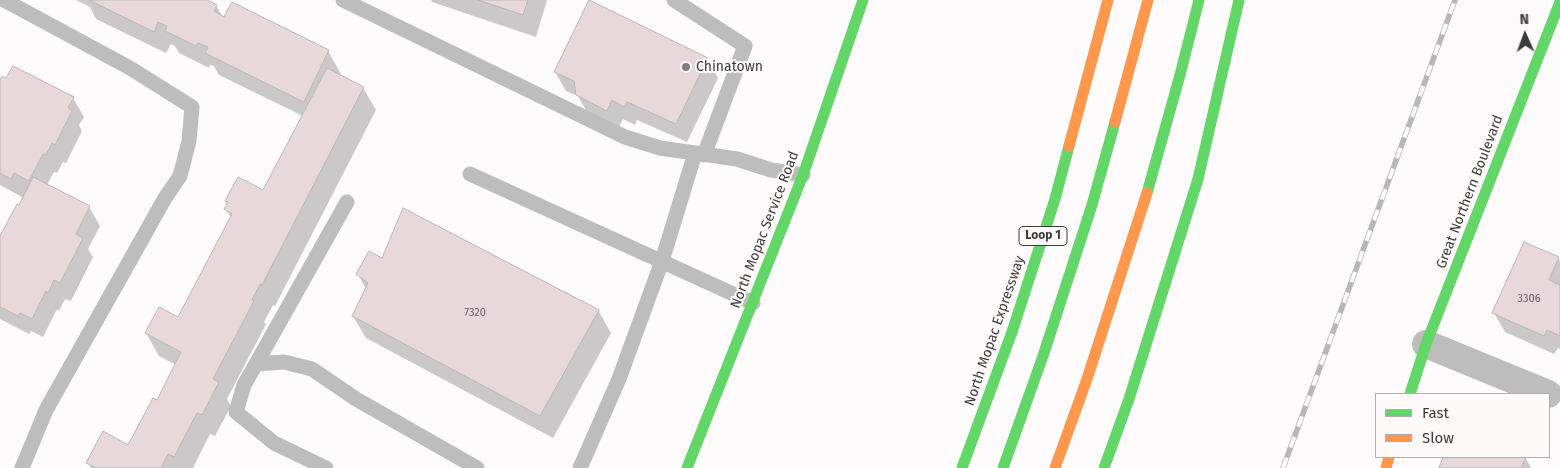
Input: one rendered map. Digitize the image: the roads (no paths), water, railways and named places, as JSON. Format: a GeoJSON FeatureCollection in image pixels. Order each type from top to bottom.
{"type":"FeatureCollection","features":[{"type":"Feature","properties":{"kind":"main road","name":"North Mopac Service Road"},"geometry":{"type":"LineString","coordinates":[[687,468],[803,175],[862,0]]}},
{"type":"Feature","properties":{"kind":"main road","name":"North Mopac Expressway"},"geometry":{"type":"LineString","coordinates":[[962,468],[1012,332],[1055,199],[1108,0]]}},
{"type":"Feature","properties":{"kind":"main road"},"geometry":{"type":"LineString","coordinates":[[1002,468],[1043,356],[1092,205],[1148,0]]}},
{"type":"Feature","properties":{"kind":"main road"},"geometry":{"type":"LineString","coordinates":[[1055,468],[1087,379],[1140,217],[1180,75],[1198,0]]}},
{"type":"Feature","properties":{"kind":"main road"},"geometry":{"type":"LineString","coordinates":[[1104,468],[1166,285],[1198,179],[1239,0]]}},
{"type":"Feature","properties":{"kind":"main road","name":"Great Northern Boulevard"},"geometry":{"type":"LineString","coordinates":[[1410,393],[1426,344],[1560,2]]}},
{"type":"Feature","properties":{"kind":"street"},"geometry":{"type":"LineString","coordinates":[[1426,344],[1547,393]]}},
{"type":"Feature","properties":{"kind":"lane"},"geometry":{"type":"LineString","coordinates":[[4,0],[130,68],[192,108],[189,141],[180,176],[165,198],[46,410],[22,468]]}},
{"type":"Feature","properties":{"kind":"lane"},"geometry":{"type":"LineString","coordinates":[[343,0],[625,137],[660,148],[737,159],[771,170],[803,175]]}},
{"type":"Feature","properties":{"kind":"lane"},"geometry":{"type":"LineString","coordinates":[[580,468],[619,379],[700,154],[745,46],[674,0]]}},
{"type":"Feature","properties":{"kind":"lane"},"geometry":{"type":"LineString","coordinates":[[470,174],[753,303]]}},
{"type":"Feature","properties":{"kind":"lane"},"geometry":{"type":"LineString","coordinates":[[326,468],[274,443],[236,412],[244,385],[347,202]]}},
{"type":"Feature","properties":{"kind":"lane"},"geometry":{"type":"LineString","coordinates":[[256,364],[284,362],[312,369],[356,399],[477,468]]}},
{"type":"Feature","properties":{"kind":"railway"},"geometry":{"type":"LineString","coordinates":[[1283,468],[1455,0]]}},
{"type":"Feature","properties":{"kind":"place","name":"Chinatown"},"geometry":{"type":"Point","coordinates":[686,67]}}]}
